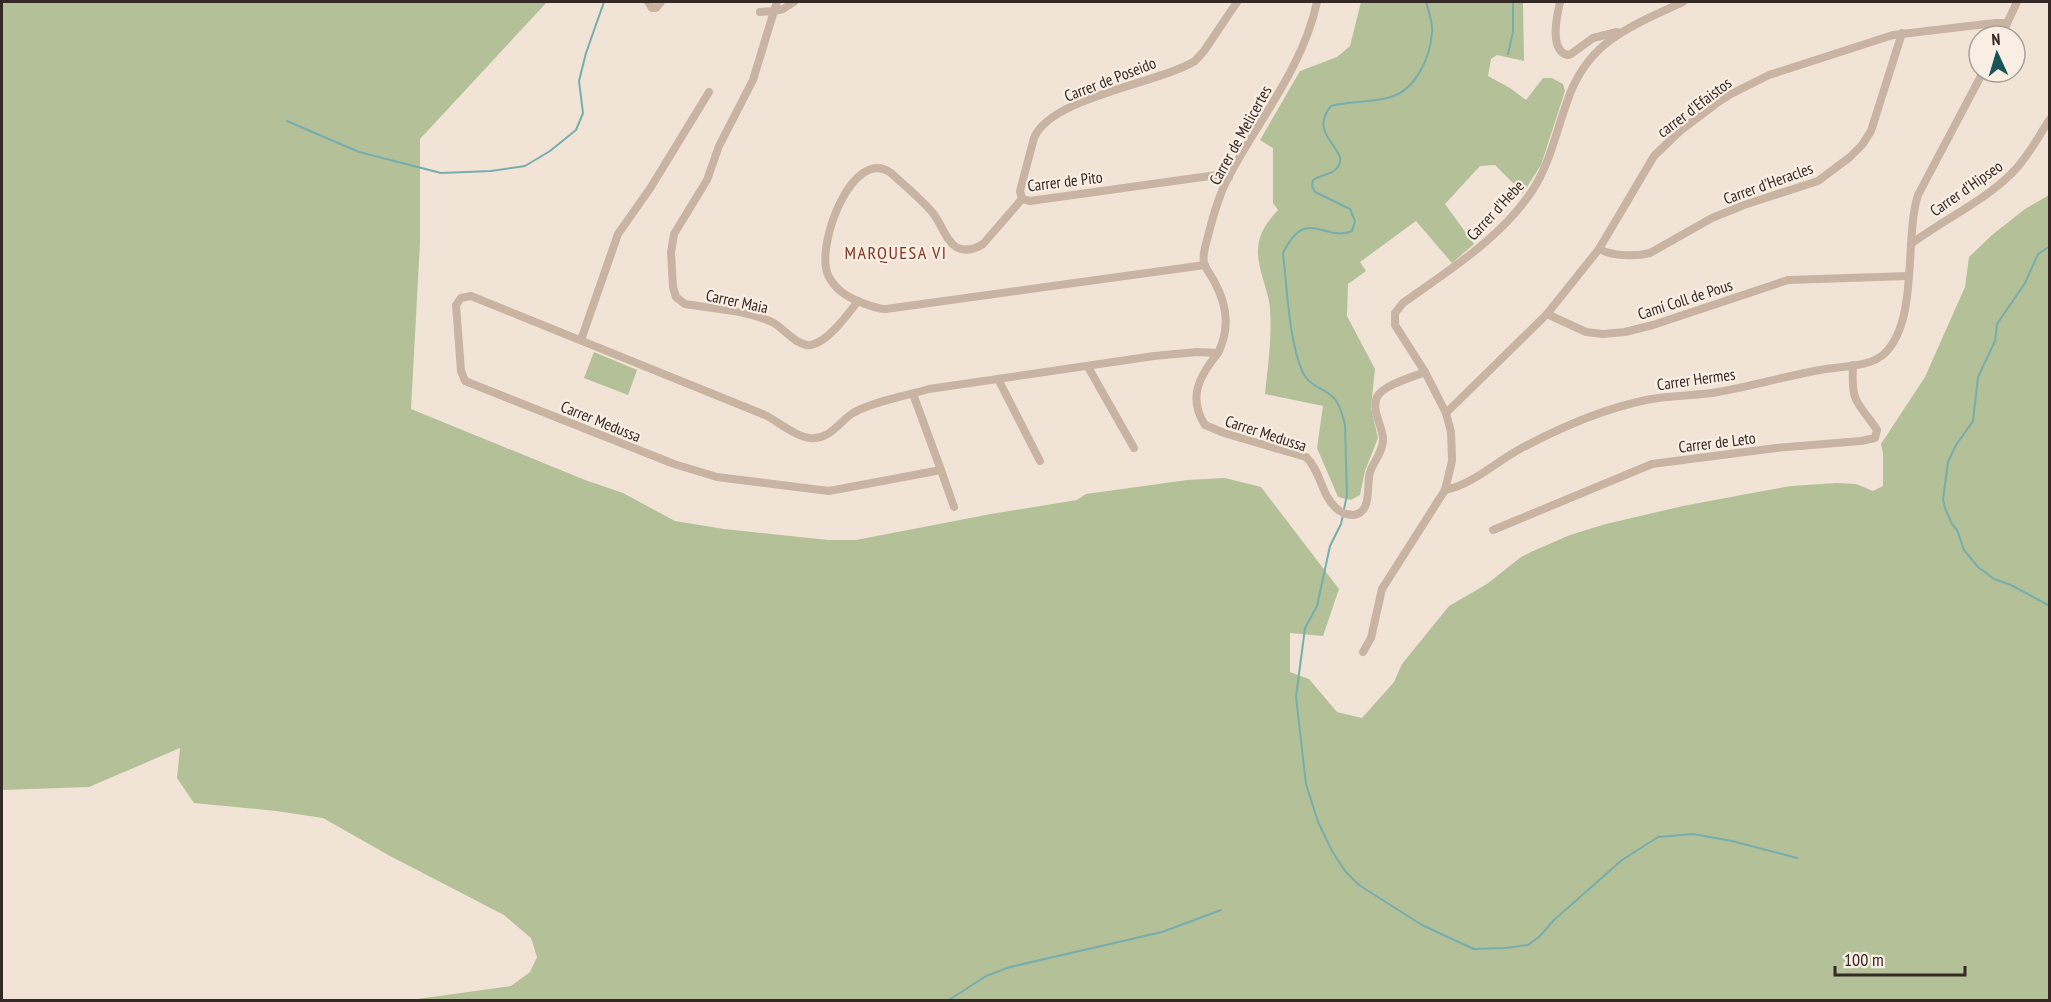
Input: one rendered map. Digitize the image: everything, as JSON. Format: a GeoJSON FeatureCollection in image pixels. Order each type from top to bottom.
{"type":"FeatureCollection","features":[{"type":"Feature","properties":{"kind":"street"},"geometry":{"type":"LineString","coordinates":[[648,2],[651,8],[656,8],[661,2]]}},
{"type":"Feature","properties":{"kind":"street"},"geometry":{"type":"LineString","coordinates":[[774,11],[777,2]]}},
{"type":"Feature","properties":{"kind":"street"},"geometry":{"type":"LineString","coordinates":[[760,12],[774,11],[794,2]]}},
{"type":"Feature","properties":{"kind":"street","name":"Carrer de Poseido"},"geometry":{"type":"LineString","coordinates":[[1022,199],[1020,191],[1034,138],[1045,121],[1061,112],[1125,86],[1191,63],[1204,51],[1237,2]]}},
{"type":"Feature","properties":{"kind":"street","name":"Carrer de Melicertes"},"geometry":{"type":"LineString","coordinates":[[1204,265],[1208,234],[1229,177],[1293,68],[1307,38],[1317,2]]}},
{"type":"Feature","properties":{"kind":"street"},"geometry":{"type":"LineString","coordinates":[[1560,2],[1556,34],[1558,47],[1562,54],[1570,54],[1600,35],[1620,32]]}},
{"type":"Feature","properties":{"kind":"street","name":"Carrer d'Hebe"},"geometry":{"type":"LineString","coordinates":[[1446,413],[1425,372],[1395,325],[1394,318],[1397,310],[1402,303],[1446,274],[1475,251],[1525,201],[1548,160],[1567,100],[1584,67],[1599,48],[1620,32],[1683,2]]}},
{"type":"Feature","properties":{"kind":"street"},"geometry":{"type":"LineString","coordinates":[[2007,23],[2017,2]]}},
{"type":"Feature","properties":{"kind":"street","name":"Carrer Maia"},"geometry":{"type":"LineString","coordinates":[[774,11],[751,86],[722,140],[707,180],[674,234],[671,259],[675,293],[685,304],[757,316],[781,327],[801,343],[808,345],[828,335],[858,301]]}},
{"type":"Feature","properties":{"kind":"street","name":"carrer d'Efaistos"},"geometry":{"type":"LineString","coordinates":[[1547,314],[1599,249],[1654,156],[1680,131],[1731,94],[1769,75],[1902,33],[1995,22],[2007,23]]}},
{"type":"Feature","properties":{"kind":"street","name":"Carrer d'Heracles"},"geometry":{"type":"LineString","coordinates":[[1599,249],[1616,254],[1644,255],[1712,218],[1825,177],[1850,157],[1868,136],[1902,33]]}},
{"type":"Feature","properties":{"kind":"street"},"geometry":{"type":"LineString","coordinates":[[1909,276],[1914,213],[1918,195],[1952,135],[1977,84]]}},
{"type":"Feature","properties":{"kind":"street"},"geometry":{"type":"LineString","coordinates":[[581,340],[618,234],[651,187],[709,93]]}},
{"type":"Feature","properties":{"kind":"street","name":"Carrer d'Hipseo"},"geometry":{"type":"LineString","coordinates":[[1911,244],[1993,189],[2012,173],[2026,156],[2049,119]]}},
{"type":"Feature","properties":{"kind":"street","name":"Carrer de Pito"},"geometry":{"type":"LineString","coordinates":[[858,301],[847,296],[832,282],[826,269],[825,252],[827,235],[837,209],[851,185],[861,175],[872,169],[888,170],[934,214],[951,242],[964,250],[971,250],[983,244],[1022,199],[1030,201],[1217,175],[1229,177]]}},
{"type":"Feature","properties":{"kind":"street"},"geometry":{"type":"LineString","coordinates":[[858,301],[881,309],[891,309],[1204,265],[1220,293],[1226,312],[1224,336],[1218,353]]}},
{"type":"Feature","properties":{"kind":"street","name":"Camí Coll de Pous"},"geometry":{"type":"LineString","coordinates":[[1547,314],[1586,332],[1603,334],[1625,332],[1653,325],[1788,280],[1909,276]]}},
{"type":"Feature","properties":{"kind":"street","name":"Carrer Hermes"},"geometry":{"type":"LineString","coordinates":[[1445,490],[1465,484],[1529,445],[1617,408],[1659,398],[1717,392],[1875,359],[1885,353],[1902,320],[1909,276]]}},
{"type":"Feature","properties":{"kind":"street","name":"Carrer Medussa"},"geometry":{"type":"LineString","coordinates":[[941,470],[829,490],[726,479],[691,470],[465,381],[461,376],[457,302],[471,296],[765,415],[807,437],[824,436],[857,411],[947,386],[1154,356],[1197,352],[1218,353]]}},
{"type":"Feature","properties":{"kind":"street"},"geometry":{"type":"LineString","coordinates":[[1363,652],[1371,638],[1382,589],[1445,490],[1453,452],[1446,413],[1547,314]]}},
{"type":"Feature","properties":{"kind":"street","name":"Carrer Medussa"},"geometry":{"type":"LineString","coordinates":[[1218,353],[1204,371],[1197,388],[1198,411],[1204,424],[1224,434],[1306,458],[1314,467],[1331,504],[1348,514],[1359,514],[1366,506],[1369,478],[1383,444],[1383,435],[1375,405],[1377,398],[1385,389],[1425,372]]}},
{"type":"Feature","properties":{"kind":"street","name":"Carrer de Leto"},"geometry":{"type":"LineString","coordinates":[[1493,530],[1652,464],[1875,438],[1877,430],[1854,396],[1853,365]]}},
{"type":"Feature","properties":{"kind":"street"},"geometry":{"type":"LineString","coordinates":[[1088,367],[1134,448]]}},
{"type":"Feature","properties":{"kind":"street"},"geometry":{"type":"LineString","coordinates":[[998,379],[1040,461]]}},
{"type":"Feature","properties":{"kind":"street"},"geometry":{"type":"LineString","coordinates":[[913,394],[954,507]]}},
{"type":"Feature","properties":{"kind":"green space"},"geometry":{"type":"Polygon","coordinates":[[[2,2],[547,2],[420,139],[420,243],[411,409],[585,480],[623,493],[675,521],[724,529],[828,540],[856,540],[1077,500],[1086,494],[1187,480],[1225,478],[1261,487],[1339,589],[1323,636],[1290,633],[1290,672],[1309,679],[1337,712],[1362,718],[1394,682],[1402,664],[1449,606],[1487,584],[1521,557],[1533,551],[1570,535],[1606,524],[1752,493],[1791,486],[1837,483],[1856,484],[1873,491],[1883,486],[1881,444],[1925,377],[1965,287],[1969,257],[2025,209],[2049,195],[2049,1000],[410,1000],[511,986],[530,972],[537,957],[531,938],[504,915],[390,856],[323,818],[194,803],[177,778],[180,748],[89,787],[2,790],[2,2]]]}},
{"type":"Feature","properties":{"kind":"green space"},"geometry":{"type":"Polygon","coordinates":[[[1361,2],[1523,2],[1524,61],[1497,55],[1491,59],[1488,76],[1526,100],[1543,78],[1552,78],[1563,84],[1565,91],[1541,165],[1523,193],[1495,165],[1480,166],[1445,204],[1474,244],[1452,263],[1416,221],[1360,262],[1366,271],[1348,284],[1347,316],[1375,369],[1371,408],[1378,438],[1365,471],[1360,495],[1351,500],[1338,497],[1317,448],[1323,406],[1265,394],[1270,341],[1270,306],[1258,252],[1261,235],[1278,210],[1273,203],[1273,148],[1260,140],[1300,71],[1337,57],[1350,46],[1361,2]]]}},
{"type":"Feature","properties":{"kind":"green space"},"geometry":{"type":"Polygon","coordinates":[[[594,352],[637,370],[628,395],[584,378],[594,352]]]}},
{"type":"Feature","properties":{"kind":"waterway"},"geometry":{"type":"LineString","coordinates":[[287,121],[359,152],[441,173],[491,171],[525,166],[550,151],[576,130],[583,113],[579,81],[604,2]]}},
{"type":"Feature","properties":{"kind":"waterway"},"geometry":{"type":"LineString","coordinates":[[1344,509],[1347,495],[1345,425],[1335,399],[1306,378],[1298,361],[1289,314],[1283,253],[1292,239],[1300,231],[1308,228],[1333,233],[1352,231],[1355,221],[1350,209],[1315,192],[1312,186],[1313,180],[1333,172],[1340,163],[1340,156],[1326,135],[1325,117],[1331,106],[1391,97],[1408,87],[1425,62],[1431,43],[1432,25],[1426,2]]}},
{"type":"Feature","properties":{"kind":"waterway"},"geometry":{"type":"LineString","coordinates":[[1508,54],[1513,32],[1513,2]]}},
{"type":"Feature","properties":{"kind":"waterway"},"geometry":{"type":"LineString","coordinates":[[2050,246],[2038,254],[2025,283],[1997,324],[1995,341],[1978,377],[1973,421],[1956,445],[1948,462],[1943,500],[1964,550],[1978,567],[1994,579],[2011,585],[2050,606]]}},
{"type":"Feature","properties":{"kind":"waterway"},"geometry":{"type":"LineString","coordinates":[[1343,515],[1330,546],[1317,606],[1305,628],[1296,697],[1306,784],[1318,822],[1345,871],[1359,885],[1422,925],[1474,949],[1505,948],[1528,945],[1622,860],[1658,837],[1693,834],[1732,841],[1797,858]]}},
{"type":"Feature","properties":{"kind":"waterway"},"geometry":{"type":"LineString","coordinates":[[949,1000],[986,976],[1010,967],[1162,932],[1221,910]]}},
{"type":"Feature","properties":{"kind":"district","name":"MARQUESA VI"},"geometry":{"type":"Point","coordinates":[896,252]}}]}
